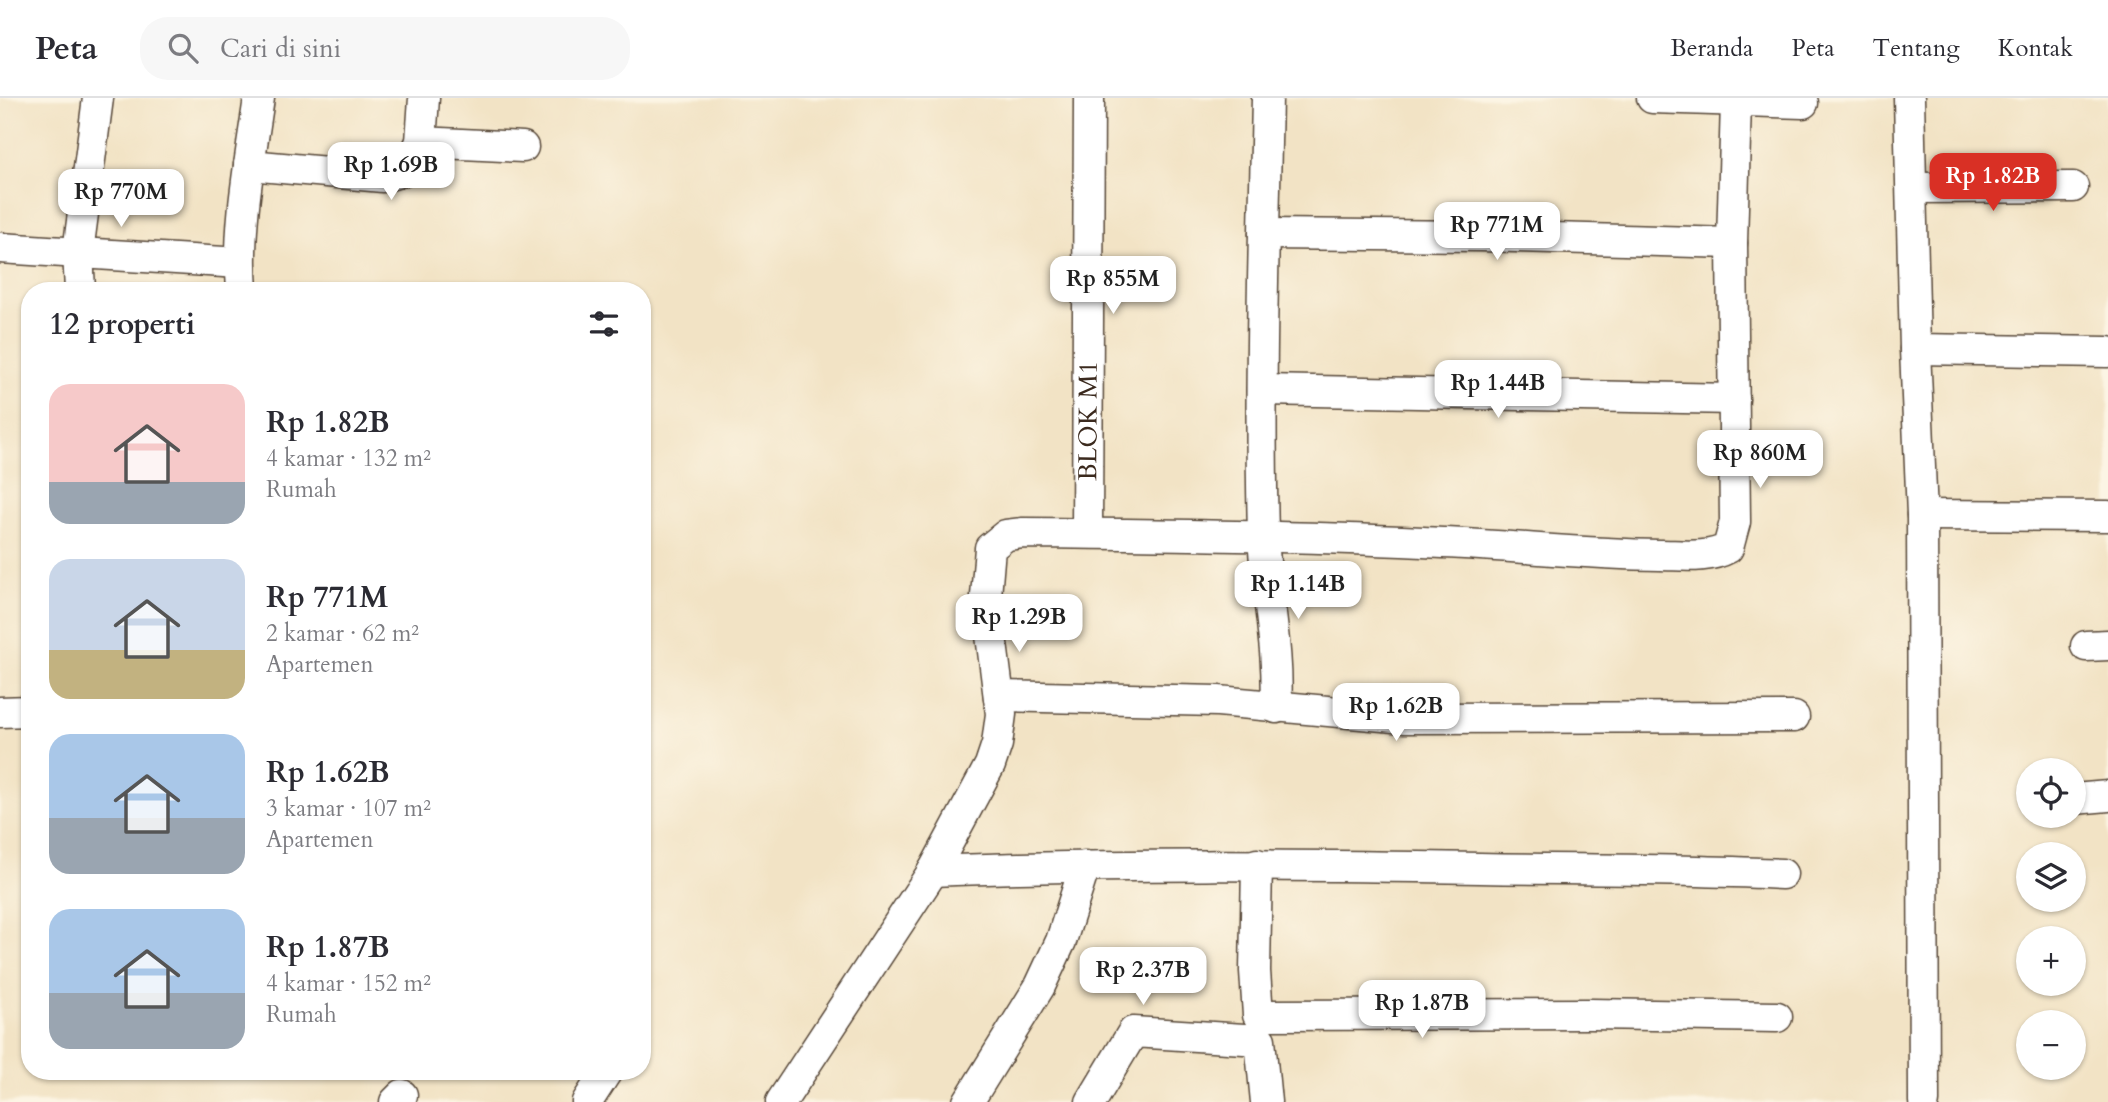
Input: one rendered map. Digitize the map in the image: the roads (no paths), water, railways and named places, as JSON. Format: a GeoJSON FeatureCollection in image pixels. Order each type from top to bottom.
{"type":"FeatureCollection","features":[{"type":"Feature","properties":{"kind":"street"},"geometry":{"type":"LineString","coordinates":[[80,282],[78,251],[98,98]]}},
{"type":"Feature","properties":{"kind":"street"},"geometry":{"type":"LineString","coordinates":[[0,248],[78,251],[241,277],[249,165],[260,98]]}},
{"type":"Feature","properties":{"kind":"street"},"geometry":{"type":"LineString","coordinates":[[249,165],[391,176],[406,170],[421,142],[424,98]]}},
{"type":"Feature","properties":{"kind":"street","name":"BLOK M1"},"geometry":{"type":"LineString","coordinates":[[1087,533],[1089,98]]}},
{"type":"Feature","properties":{"kind":"street"},"geometry":{"type":"LineString","coordinates":[[1267,98],[1261,271],[1263,536],[1278,663],[1276,708]]}},
{"type":"Feature","properties":{"kind":"street"},"geometry":{"type":"LineString","coordinates":[[1652,98],[1803,103]]}},
{"type":"Feature","properties":{"kind":"street"},"geometry":{"type":"LineString","coordinates":[[1909,98],[1922,515],[1924,1102]]}},
{"type":"Feature","properties":{"kind":"street"},"geometry":{"type":"LineString","coordinates":[[781,1102],[933,871],[990,765],[997,744],[1000,714],[986,596],[990,548],[1006,535],[1087,533],[1263,536],[1622,554],[1697,555],[1724,550],[1731,538],[1735,522],[1732,243],[1737,102]]}},
{"type":"Feature","properties":{"kind":"street"},"geometry":{"type":"LineString","coordinates":[[421,142],[523,147]]}},
{"type":"Feature","properties":{"kind":"street"},"geometry":{"type":"LineString","coordinates":[[1912,188],[2073,187]]}},
{"type":"Feature","properties":{"kind":"street"},"geometry":{"type":"LineString","coordinates":[[1264,234],[1480,236],[1732,243]]}},
{"type":"Feature","properties":{"kind":"street"},"geometry":{"type":"LineString","coordinates":[[1915,349],[2108,352]]}},
{"type":"Feature","properties":{"kind":"street"},"geometry":{"type":"LineString","coordinates":[[1262,390],[1734,399]]}},
{"type":"Feature","properties":{"kind":"street"},"geometry":{"type":"LineString","coordinates":[[1922,515],[2108,516]]}},
{"type":"Feature","properties":{"kind":"street"},"geometry":{"type":"LineString","coordinates":[[999,696],[1218,701],[1405,718],[1794,717]]}},
{"type":"Feature","properties":{"kind":"street"},"geometry":{"type":"LineString","coordinates":[[0,712],[21,711]]}},
{"type":"Feature","properties":{"kind":"street"},"geometry":{"type":"LineString","coordinates":[[2086,798],[2108,796]]}},
{"type":"Feature","properties":{"kind":"street"},"geometry":{"type":"LineString","coordinates":[[933,871],[1257,864],[1687,869],[1782,874]]}},
{"type":"Feature","properties":{"kind":"street"},"geometry":{"type":"LineString","coordinates":[[1257,864],[1254,960],[1258,1015],[1591,1014],[1777,1017]]}},
{"type":"Feature","properties":{"kind":"street"},"geometry":{"type":"LineString","coordinates":[[968,1102],[1040,986],[1061,941],[1085,866]]}},
{"type":"Feature","properties":{"kind":"street"},"geometry":{"type":"LineString","coordinates":[[1091,1102],[1133,1032],[1260,1040],[1266,1102]]}},
{"type":"Feature","properties":{"kind":"street"},"geometry":{"type":"LineString","coordinates":[[587,1102],[601,1080]]}}]}
